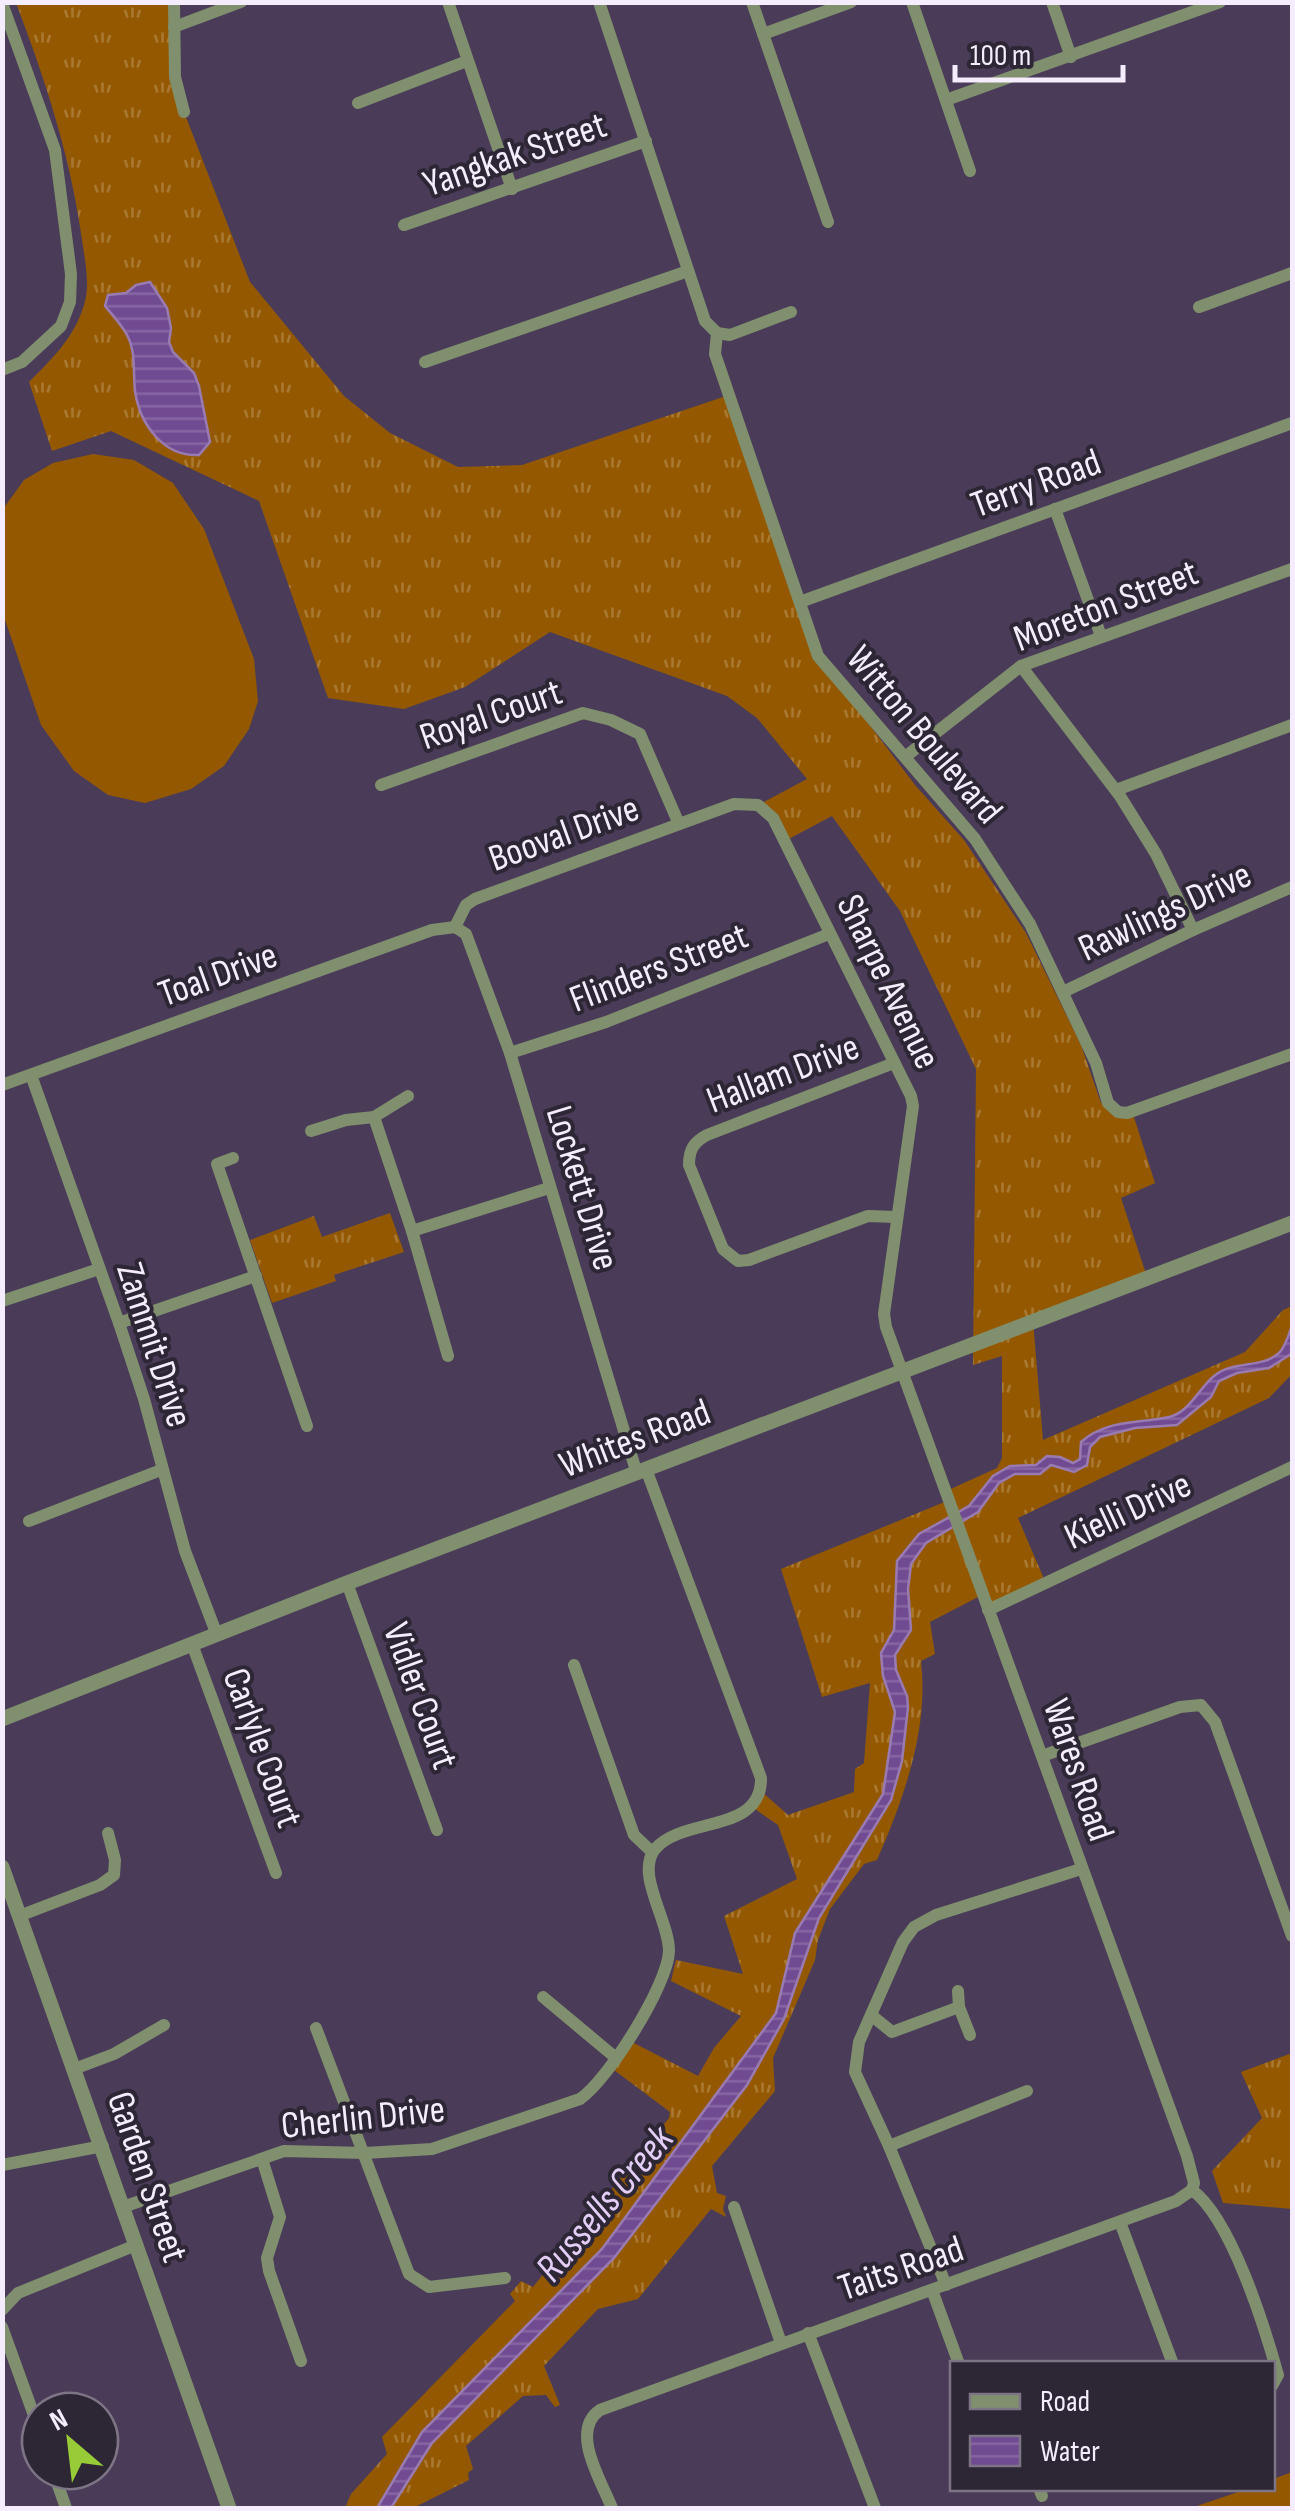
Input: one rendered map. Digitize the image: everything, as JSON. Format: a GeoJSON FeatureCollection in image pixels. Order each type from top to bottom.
{"type":"FeatureCollection","features":[{"type":"Feature","properties":{"kind":"street"},"geometry":{"type":"LineString","coordinates":[[174,2],[175,77],[184,112]]}},
{"type":"Feature","properties":{"kind":"street"},"geometry":{"type":"LineString","coordinates":[[174,27],[241,2]]}},
{"type":"Feature","properties":{"kind":"street"},"geometry":{"type":"LineString","coordinates":[[448,2],[512,188]]}},
{"type":"Feature","properties":{"kind":"street","name":"Witton Boulevard"},"geometry":{"type":"LineString","coordinates":[[599,2],[705,321],[717,333],[714,354],[818,656],[975,839],[1030,924],[1096,1062],[1108,1102],[1122,1113],[1292,1054]]}},
{"type":"Feature","properties":{"kind":"street"},"geometry":{"type":"LineString","coordinates":[[752,2],[828,222]]}},
{"type":"Feature","properties":{"kind":"street"},"geometry":{"type":"LineString","coordinates":[[763,34],[850,2]]}},
{"type":"Feature","properties":{"kind":"street"},"geometry":{"type":"LineString","coordinates":[[912,2],[970,171]]}},
{"type":"Feature","properties":{"kind":"street"},"geometry":{"type":"LineString","coordinates":[[1052,2],[1071,57]]}},
{"type":"Feature","properties":{"kind":"street"},"geometry":{"type":"LineString","coordinates":[[2,3],[54,150],[72,274],[70,302],[61,326],[22,362],[2,370]]}},
{"type":"Feature","properties":{"kind":"street"},"geometry":{"type":"LineString","coordinates":[[946,100],[1211,4]]}},
{"type":"Feature","properties":{"kind":"street"},"geometry":{"type":"LineString","coordinates":[[358,103],[468,61]]}},
{"type":"Feature","properties":{"kind":"street","name":"Yangkak Street"},"geometry":{"type":"LineString","coordinates":[[404,225],[646,141]]}},
{"type":"Feature","properties":{"kind":"street"},"geometry":{"type":"LineString","coordinates":[[425,362],[688,271]]}},
{"type":"Feature","properties":{"kind":"street"},"geometry":{"type":"LineString","coordinates":[[1199,308],[1292,273]]}},
{"type":"Feature","properties":{"kind":"street"},"geometry":{"type":"LineString","coordinates":[[717,333],[730,335],[791,312]]}},
{"type":"Feature","properties":{"kind":"street","name":"Terry Road"},"geometry":{"type":"LineString","coordinates":[[800,602],[1292,423]]}},
{"type":"Feature","properties":{"kind":"street"},"geometry":{"type":"LineString","coordinates":[[1056,509],[1102,636]]}},
{"type":"Feature","properties":{"kind":"street","name":"Moreton Street"},"geometry":{"type":"LineString","coordinates":[[905,757],[1021,666],[1292,569]]}},
{"type":"Feature","properties":{"kind":"street"},"geometry":{"type":"LineString","coordinates":[[1021,666],[1116,790],[1156,854],[1193,930]]}},
{"type":"Feature","properties":{"kind":"street","name":"Royal Court"},"geometry":{"type":"LineString","coordinates":[[381,784],[582,713],[611,720],[640,734],[679,824]]}},
{"type":"Feature","properties":{"kind":"street"},"geometry":{"type":"LineString","coordinates":[[1116,790],[1292,725]]}},
{"type":"Feature","properties":{"kind":"street","name":"Sharpe Avenue"},"geometry":{"type":"LineString","coordinates":[[707,814],[746,802],[766,811],[785,840],[828,934],[839,948],[913,1106],[884,1314],[900,1371]]}},
{"type":"Feature","properties":{"kind":"street","name":"Booval Drive"},"geometry":{"type":"LineString","coordinates":[[455,927],[466,905],[475,900],[707,814]]}},
{"type":"Feature","properties":{"kind":"street","name":"Rawlings Drive"},"geometry":{"type":"LineString","coordinates":[[1063,992],[1292,887]]}},
{"type":"Feature","properties":{"kind":"street","name":"Toal Drive"},"geometry":{"type":"LineString","coordinates":[[2,1085],[440,927],[455,927]]}},
{"type":"Feature","properties":{"kind":"street","name":"Lockett Drive"},"geometry":{"type":"LineString","coordinates":[[455,927],[466,934],[510,1053],[642,1472]]}},
{"type":"Feature","properties":{"kind":"street","name":"Flinders Street"},"geometry":{"type":"LineString","coordinates":[[510,1053],[606,1022],[828,934]]}},
{"type":"Feature","properties":{"kind":"street","name":"Hallam Drive"},"geometry":{"type":"LineString","coordinates":[[894,1063],[707,1135],[698,1140],[689,1155],[689,1164],[722,1249],[738,1261],[868,1216],[896,1217]]}},
{"type":"Feature","properties":{"kind":"street","name":"Zammit Drive"},"geometry":{"type":"LineString","coordinates":[[31,1074],[144,1399],[185,1552],[217,1635]]}},
{"type":"Feature","properties":{"kind":"street"},"geometry":{"type":"LineString","coordinates":[[310,1131],[346,1120],[374,1117],[408,1096]]}},
{"type":"Feature","properties":{"kind":"street"},"geometry":{"type":"LineString","coordinates":[[374,1117],[448,1356]]}},
{"type":"Feature","properties":{"kind":"street"},"geometry":{"type":"LineString","coordinates":[[233,1158],[210,1166],[256,1276],[307,1426]]}},
{"type":"Feature","properties":{"kind":"street"},"geometry":{"type":"LineString","coordinates":[[412,1231],[550,1188]]}},
{"type":"Feature","properties":{"kind":"street","name":"Whites Road"},"geometry":{"type":"LineString","coordinates":[[2,1719],[1292,1222]]}},
{"type":"Feature","properties":{"kind":"street"},"geometry":{"type":"LineString","coordinates":[[2,1301],[99,1269]]}},
{"type":"Feature","properties":{"kind":"street"},"geometry":{"type":"LineString","coordinates":[[119,1324],[256,1276]]}},
{"type":"Feature","properties":{"kind":"street","name":"Wares Road"},"geometry":{"type":"LineString","coordinates":[[900,1371],[1187,2156],[1194,2182],[1192,2190]]}},
{"type":"Feature","properties":{"kind":"street","name":"Kielli Drive"},"geometry":{"type":"LineString","coordinates":[[988,1610],[1292,1467]]}},
{"type":"Feature","properties":{"kind":"street"},"geometry":{"type":"LineString","coordinates":[[29,1521],[161,1470]]}},
{"type":"Feature","properties":{"kind":"street"},"geometry":{"type":"LineString","coordinates":[[574,1665],[634,1835],[652,1852],[670,1838],[744,1812],[758,1799],[761,1778],[642,1472]]}},
{"type":"Feature","properties":{"kind":"street","name":"Vidler Court"},"geometry":{"type":"LineString","coordinates":[[347,1583],[437,1830]]}},
{"type":"Feature","properties":{"kind":"street","name":"Carlyle Court"},"geometry":{"type":"LineString","coordinates":[[192,1644],[276,1873]]}},
{"type":"Feature","properties":{"kind":"street"},"geometry":{"type":"LineString","coordinates":[[1042,1756],[1180,1706],[1202,1705],[1216,1722],[1292,1936]]}},
{"type":"Feature","properties":{"kind":"street"},"geometry":{"type":"LineString","coordinates":[[19,1916],[100,1886],[114,1875],[115,1860],[108,1833]]}},
{"type":"Feature","properties":{"kind":"street","name":"Cherlin Drive"},"geometry":{"type":"LineString","coordinates":[[123,2207],[284,2151],[365,2153],[432,2149],[563,2106],[594,2089],[661,1982],[668,1963],[668,1936],[648,1874],[652,1852]]}},
{"type":"Feature","properties":{"kind":"street","name":"Garden Street"},"geometry":{"type":"LineString","coordinates":[[2,1867],[229,2508]]}},
{"type":"Feature","properties":{"kind":"street"},"geometry":{"type":"LineString","coordinates":[[946,2285],[890,2146],[854,2072],[854,2057],[903,1942],[914,1927],[936,1915],[1080,1869]]}},
{"type":"Feature","properties":{"kind":"street"},"geometry":{"type":"LineString","coordinates":[[958,1991],[959,2007],[970,2035]]}},
{"type":"Feature","properties":{"kind":"street"},"geometry":{"type":"LineString","coordinates":[[543,1997],[616,2058]]}},
{"type":"Feature","properties":{"kind":"street"},"geometry":{"type":"LineString","coordinates":[[871,2015],[892,2032],[959,2007]]}},
{"type":"Feature","properties":{"kind":"street"},"geometry":{"type":"LineString","coordinates":[[74,2069],[114,2054],[164,2025]]}},
{"type":"Feature","properties":{"kind":"street"},"geometry":{"type":"LineString","coordinates":[[316,2028],[408,2274],[429,2287],[506,2278]]}},
{"type":"Feature","properties":{"kind":"street"},"geometry":{"type":"LineString","coordinates":[[890,2146],[1027,2091]]}},
{"type":"Feature","properties":{"kind":"street"},"geometry":{"type":"LineString","coordinates":[[2,2166],[102,2146]]}},
{"type":"Feature","properties":{"kind":"street"},"geometry":{"type":"LineString","coordinates":[[262,2160],[280,2216],[267,2258],[269,2272],[301,2361]]}},
{"type":"Feature","properties":{"kind":"street"},"geometry":{"type":"LineString","coordinates":[[1192,2190],[1216,2215],[1244,2275],[1273,2361]]}},
{"type":"Feature","properties":{"kind":"street","name":"Taits Road"},"geometry":{"type":"LineString","coordinates":[[612,2508],[589,2449],[587,2430],[592,2415],[1176,2201],[1192,2190]]}},
{"type":"Feature","properties":{"kind":"street"},"geometry":{"type":"LineString","coordinates":[[734,2207],[780,2343]]}},
{"type":"Feature","properties":{"kind":"street"},"geometry":{"type":"LineString","coordinates":[[1120,2222],[1172,2361]]}},
{"type":"Feature","properties":{"kind":"street"},"geometry":{"type":"LineString","coordinates":[[2,2310],[18,2293],[136,2246]]}},
{"type":"Feature","properties":{"kind":"street"},"geometry":{"type":"LineString","coordinates":[[932,2290],[959,2361]]}},
{"type":"Feature","properties":{"kind":"street"},"geometry":{"type":"LineString","coordinates":[[3,2330],[25,2391]]}},
{"type":"Feature","properties":{"kind":"street"},"geometry":{"type":"LineString","coordinates":[[808,2333],[875,2508]]}},
{"type":"Feature","properties":{"kind":"green space"},"geometry":{"type":"Polygon","coordinates":[[[16,3],[174,3],[184,112],[250,282],[344,396],[390,433],[458,467],[522,465],[729,395],[822,662],[915,785],[964,840],[1026,933],[1081,1045],[1101,1103],[1132,1111],[1155,1183],[1121,1198],[1147,1277],[1033,1321],[1043,1440],[1245,1352],[1283,1310],[1292,1306],[1292,1374],[1269,1398],[1018,1518],[1044,1579],[987,1606],[982,1595],[930,1622],[935,1654],[921,1661],[923,1687],[918,1738],[905,1788],[877,1860],[864,1864],[830,1909],[815,1960],[773,2058],[775,2091],[712,2166],[717,2193],[726,2196],[726,2217],[711,2209],[638,2299],[598,2309],[544,2366],[560,2405],[555,2407],[546,2395],[523,2396],[466,2446],[473,2469],[468,2473],[469,2480],[413,2508],[345,2508],[351,2494],[387,2454],[382,2437],[515,2301],[510,2294],[521,2281],[533,2287],[669,2118],[670,2112],[610,2067],[628,2040],[698,2076],[714,2048],[741,2016],[671,1981],[676,1960],[743,1974],[724,1916],[797,1879],[778,1825],[752,1807],[761,1791],[788,1815],[854,1792],[855,1769],[864,1763],[870,1683],[822,1697],[781,1569],[947,1501],[944,1492],[997,1468],[1002,1458],[1002,1356],[973,1365],[976,1069],[900,911],[832,816],[785,841],[758,805],[807,779],[757,718],[727,696],[550,632],[465,687],[404,709],[328,698],[259,501],[111,431],[52,451],[29,382],[53,357],[79,319],[87,274],[64,149],[16,3]]]}},
{"type":"Feature","properties":{"kind":"green space"},"geometry":{"type":"Polygon","coordinates":[[[93,454],[134,460],[173,483],[204,529],[254,659],[258,701],[249,729],[224,766],[191,789],[145,803],[108,795],[74,771],[41,725],[3,614],[3,509],[24,480],[53,463],[93,454]]]}},
{"type":"Feature","properties":{"kind":"green space"},"geometry":{"type":"Polygon","coordinates":[[[390,1213],[404,1252],[334,1275],[336,1281],[272,1303],[250,1240],[314,1216],[322,1237],[390,1213]]]}},
{"type":"Feature","properties":{"kind":"green space"},"geometry":{"type":"Polygon","coordinates":[[[1292,2053],[1292,2209],[1223,2203],[1212,2171],[1262,2118],[1241,2072],[1292,2053]]]}},
{"type":"Feature","properties":{"kind":"green space"},"geometry":{"type":"Polygon","coordinates":[[[1292,2472],[1292,2508],[1191,2508],[1241,2491],[1275,2491],[1275,2478],[1292,2472]]]}},
{"type":"Feature","properties":{"kind":"water"},"geometry":{"type":"Polygon","coordinates":[[[150,282],[167,308],[173,352],[194,373],[199,386],[210,442],[199,455],[175,451],[148,427],[135,391],[131,343],[105,306],[108,295],[126,293],[136,285],[150,282]]]}},
{"type":"Feature","properties":{"kind":"water"},"geometry":{"type":"Polygon","coordinates":[[[1292,1325],[1291,1354],[1269,1368],[1237,1373],[1219,1381],[1211,1397],[1177,1425],[1135,1428],[1100,1437],[1090,1447],[1087,1465],[1074,1472],[1051,1465],[1040,1474],[1015,1474],[999,1483],[978,1512],[926,1543],[911,1564],[911,1630],[895,1655],[908,1707],[902,1761],[891,1800],[819,1918],[784,2019],[747,2085],[614,2258],[432,2443],[391,2508],[377,2508],[422,2432],[602,2249],[776,2013],[795,1933],[883,1794],[895,1712],[883,1676],[881,1653],[894,1630],[897,1561],[919,1534],[969,1506],[993,1476],[1010,1466],[1036,1465],[1047,1456],[1073,1463],[1080,1459],[1081,1442],[1101,1429],[1176,1414],[1222,1371],[1264,1361],[1279,1353],[1292,1325]]]}},
{"type":"Feature","properties":{"kind":"water label","name":"Russells Creek"},"geometry":{"type":"Point","coordinates":[605,2204]}}]}
